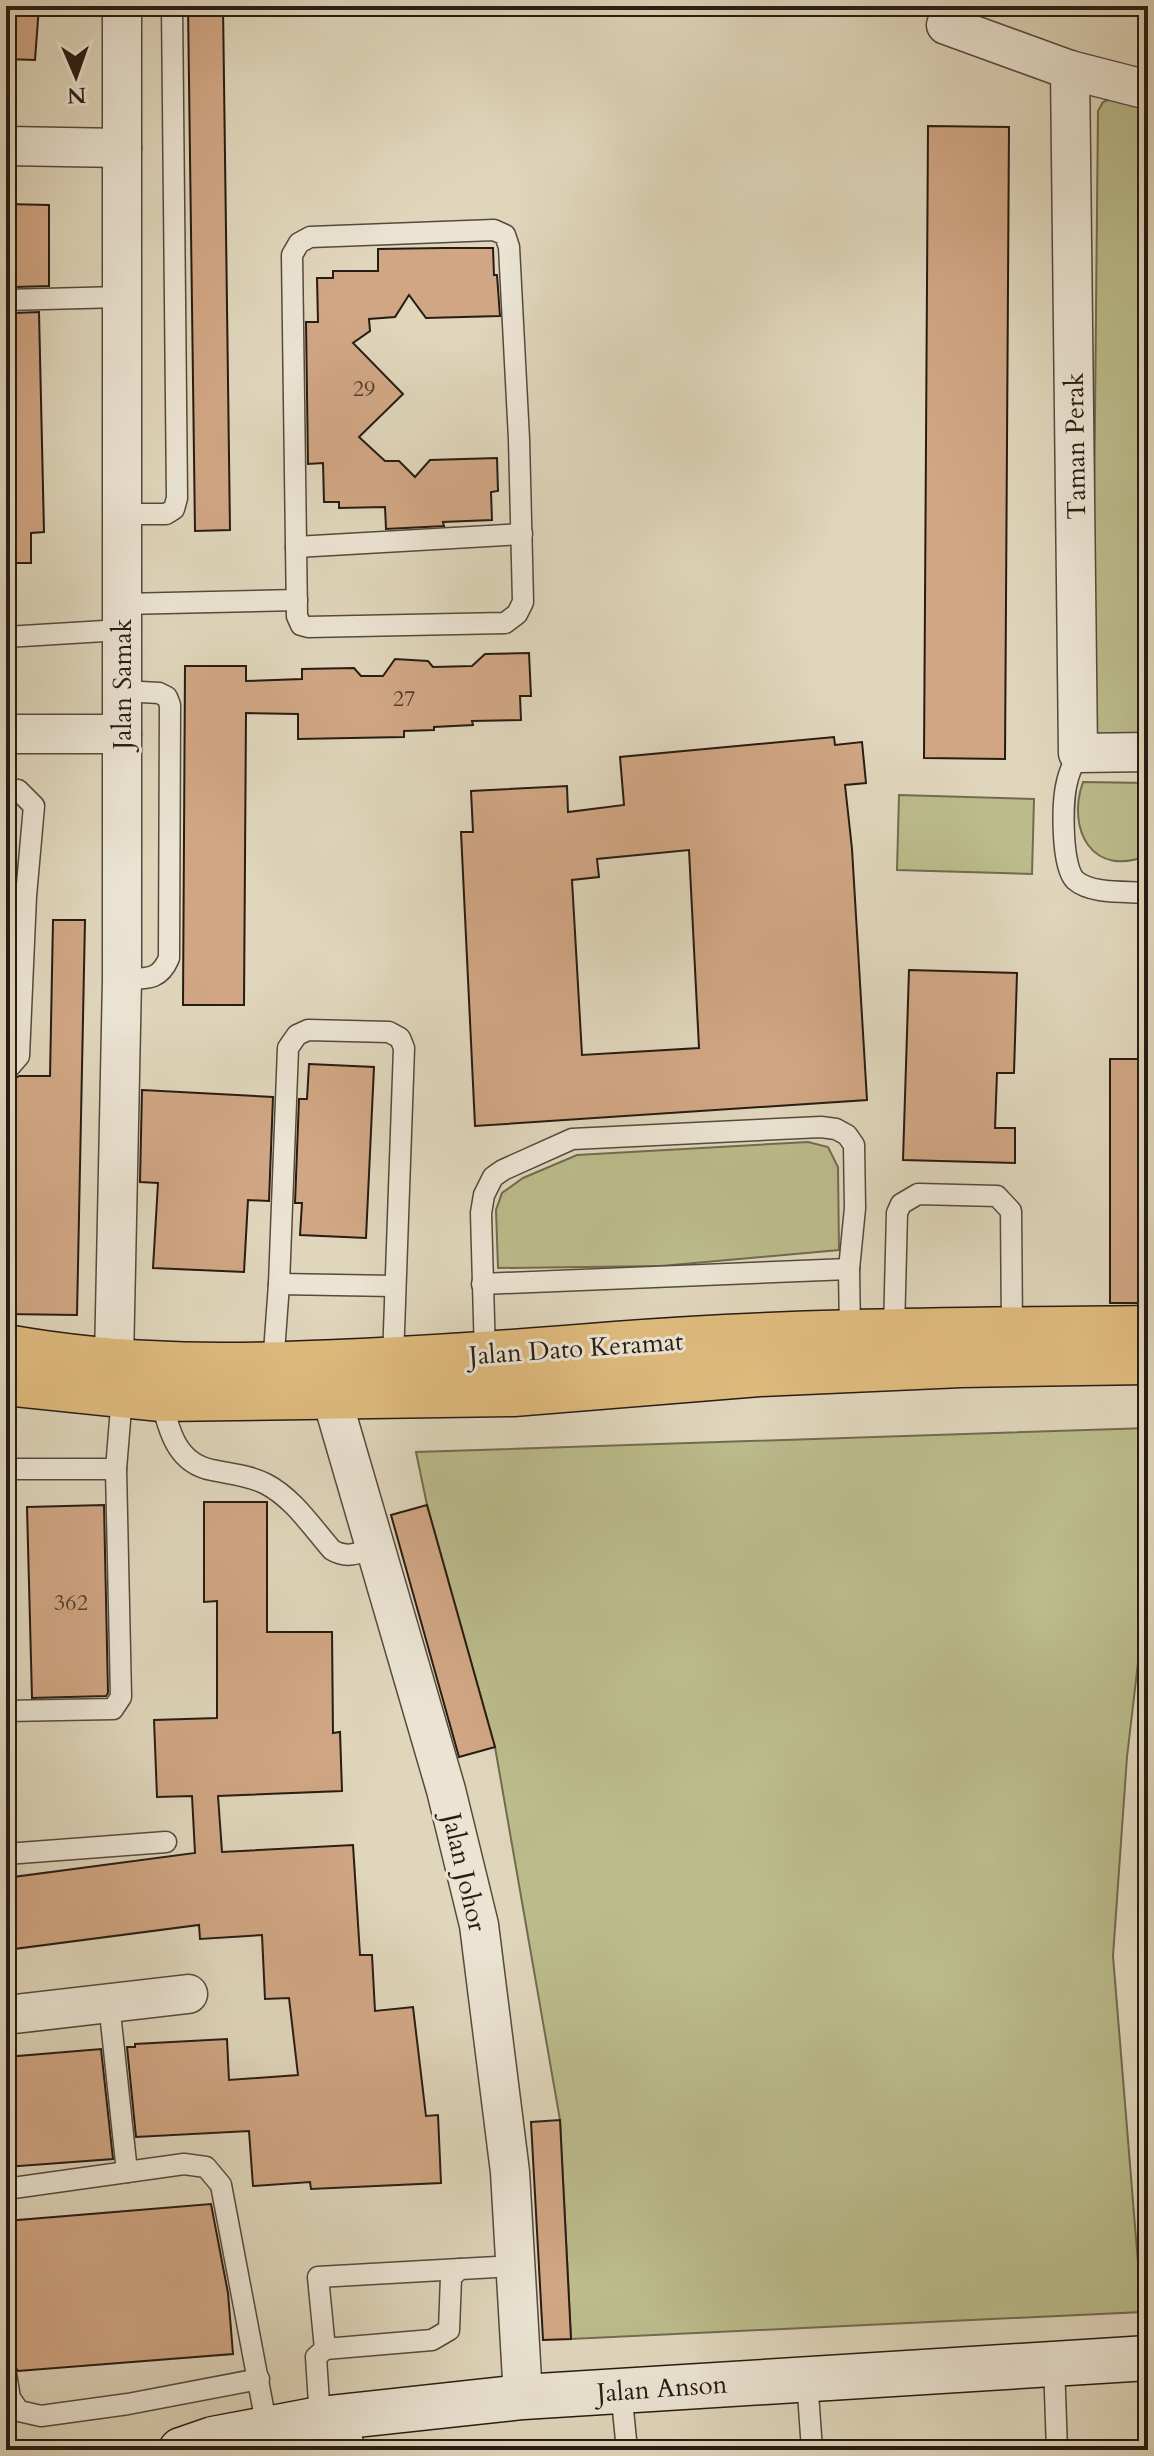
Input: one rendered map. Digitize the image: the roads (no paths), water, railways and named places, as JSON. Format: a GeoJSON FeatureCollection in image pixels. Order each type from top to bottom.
{"type":"FeatureCollection","features":[{"type":"Feature","properties":{"kind":"main road","name":"Jalan Dato Keramat"},"geometry":{"type":"LineString","coordinates":[[6,1347],[133,1386],[171,1366],[273,1366],[326,1380],[393,1359],[616,1344],[850,1331],[1148,1328]]}},
{"type":"Feature","properties":{"kind":"main road","name":"Jalan Dato Keramat"},"geometry":{"type":"LineString","coordinates":[[6,1383],[133,1386],[326,1380],[513,1394],[759,1374],[961,1365],[1148,1362]]}},
{"type":"Feature","properties":{"kind":"main road","name":"Jalan Anson"},"geometry":{"type":"LineString","coordinates":[[181,2450],[213,2439],[267,2428],[334,2428],[523,2397],[1148,2358]]}},
{"type":"Feature","properties":{"kind":"street","name":"Jalan Samak"},"geometry":{"type":"LineString","coordinates":[[122,6],[122,979],[133,1386]]}},
{"type":"Feature","properties":{"kind":"street"},"geometry":{"type":"LineString","coordinates":[[946,25],[1070,70],[1148,90]]}},
{"type":"Feature","properties":{"kind":"street","name":"Taman Perak"},"geometry":{"type":"LineString","coordinates":[[1070,70],[1078,753]]}},
{"type":"Feature","properties":{"kind":"street"},"geometry":{"type":"LineString","coordinates":[[6,146],[122,148]]}},
{"type":"Feature","properties":{"kind":"street"},"geometry":{"type":"LineString","coordinates":[[6,734],[122,734]]}},
{"type":"Feature","properties":{"kind":"street"},"geometry":{"type":"LineString","coordinates":[[1078,753],[1148,752]]}},
{"type":"Feature","properties":{"kind":"street","name":"Jalan Johor"},"geometry":{"type":"LineString","coordinates":[[326,1380],[446,1790],[479,1925],[510,2172],[523,2397]]}},
{"type":"Feature","properties":{"kind":"street"},"geometry":{"type":"LineString","coordinates":[[6,2015],[188,1994]]}},
{"type":"Feature","properties":{"kind":"lane"},"geometry":{"type":"LineString","coordinates":[[123,514],[166,514],[174,509],[177,498],[172,6]]}},
{"type":"Feature","properties":{"kind":"lane"},"geometry":{"type":"LineString","coordinates":[[494,230],[505,235],[509,247],[522,534],[523,602],[517,614],[505,623],[301,625],[297,616],[296,547],[292,255],[299,243],[310,237],[494,230]]}},
{"type":"Feature","properties":{"kind":"lane"},"geometry":{"type":"LineString","coordinates":[[6,300],[121,297]]}},
{"type":"Feature","properties":{"kind":"lane"},"geometry":{"type":"LineString","coordinates":[[296,547],[522,534]]}},
{"type":"Feature","properties":{"kind":"lane"},"geometry":{"type":"LineString","coordinates":[[6,637],[122,617],[297,600]]}},
{"type":"Feature","properties":{"kind":"lane"},"geometry":{"type":"LineString","coordinates":[[122,979],[152,978],[164,971],[169,958],[170,737],[167,697],[159,693],[123,691]]}},
{"type":"Feature","properties":{"kind":"lane"},"geometry":{"type":"LineString","coordinates":[[1078,753],[1067,780],[1064,800],[1067,864],[1074,879],[1090,888],[1148,893]]}},
{"type":"Feature","properties":{"kind":"lane"},"geometry":{"type":"LineString","coordinates":[[6,789],[18,790],[34,806],[26,896],[19,1056],[6,1071]]}},
{"type":"Feature","properties":{"kind":"lane"},"geometry":{"type":"LineString","coordinates":[[273,1366],[288,1048],[297,1035],[308,1030],[389,1032],[400,1038],[404,1048],[393,1359]]}},
{"type":"Feature","properties":{"kind":"lane"},"geometry":{"type":"LineString","coordinates":[[485,1355],[481,1213],[484,1195],[493,1177],[503,1170],[572,1139],[821,1127],[836,1129],[847,1135],[854,1145],[855,1208],[849,1269],[850,1331]]}},
{"type":"Feature","properties":{"kind":"lane"},"geometry":{"type":"LineString","coordinates":[[894,1330],[897,1213],[901,1204],[918,1194],[997,1196],[1011,1211],[1012,1329]]}},
{"type":"Feature","properties":{"kind":"lane"},"geometry":{"type":"LineString","coordinates":[[482,1284],[849,1269]]}},
{"type":"Feature","properties":{"kind":"lane"},"geometry":{"type":"LineString","coordinates":[[279,1284],[394,1286]]}},
{"type":"Feature","properties":{"kind":"lane"},"geometry":{"type":"LineString","coordinates":[[6,1705],[7,1711],[113,1709],[119,1704],[116,1469],[133,1386]]}},
{"type":"Feature","properties":{"kind":"lane"},"geometry":{"type":"LineString","coordinates":[[133,1386],[168,1429],[176,1447],[192,1463],[263,1483],[283,1495],[332,1550],[341,1555],[374,1548]]}},
{"type":"Feature","properties":{"kind":"lane"},"geometry":{"type":"LineString","coordinates":[[6,1469],[116,1469]]}},
{"type":"Feature","properties":{"kind":"lane"},"geometry":{"type":"LineString","coordinates":[[7,1847],[166,1842]]}},
{"type":"Feature","properties":{"kind":"lane"},"geometry":{"type":"LineString","coordinates":[[109,2003],[127,2172]]}},
{"type":"Feature","properties":{"kind":"lane"},"geometry":{"type":"LineString","coordinates":[[6,2189],[184,2164],[206,2167],[221,2185],[267,2428]]}},
{"type":"Feature","properties":{"kind":"lane"},"geometry":{"type":"LineString","coordinates":[[325,2349],[318,2277],[515,2266]]}},
{"type":"Feature","properties":{"kind":"lane"},"geometry":{"type":"LineString","coordinates":[[334,2428],[316,2357],[325,2349],[432,2340],[449,2330],[451,2277],[460,2269]]}},
{"type":"Feature","properties":{"kind":"lane"},"geometry":{"type":"LineString","coordinates":[[1054,2364],[1057,2450]]}},
{"type":"Feature","properties":{"kind":"lane"},"geometry":{"type":"LineString","coordinates":[[6,2374],[10,2398],[19,2411],[41,2416],[128,2404],[259,2379]]}},
{"type":"Feature","properties":{"kind":"lane"},"geometry":{"type":"LineString","coordinates":[[807,2379],[812,2450]]}},
{"type":"Feature","properties":{"kind":"lane"},"geometry":{"type":"LineString","coordinates":[[621,2390],[627,2450]]}}]}
